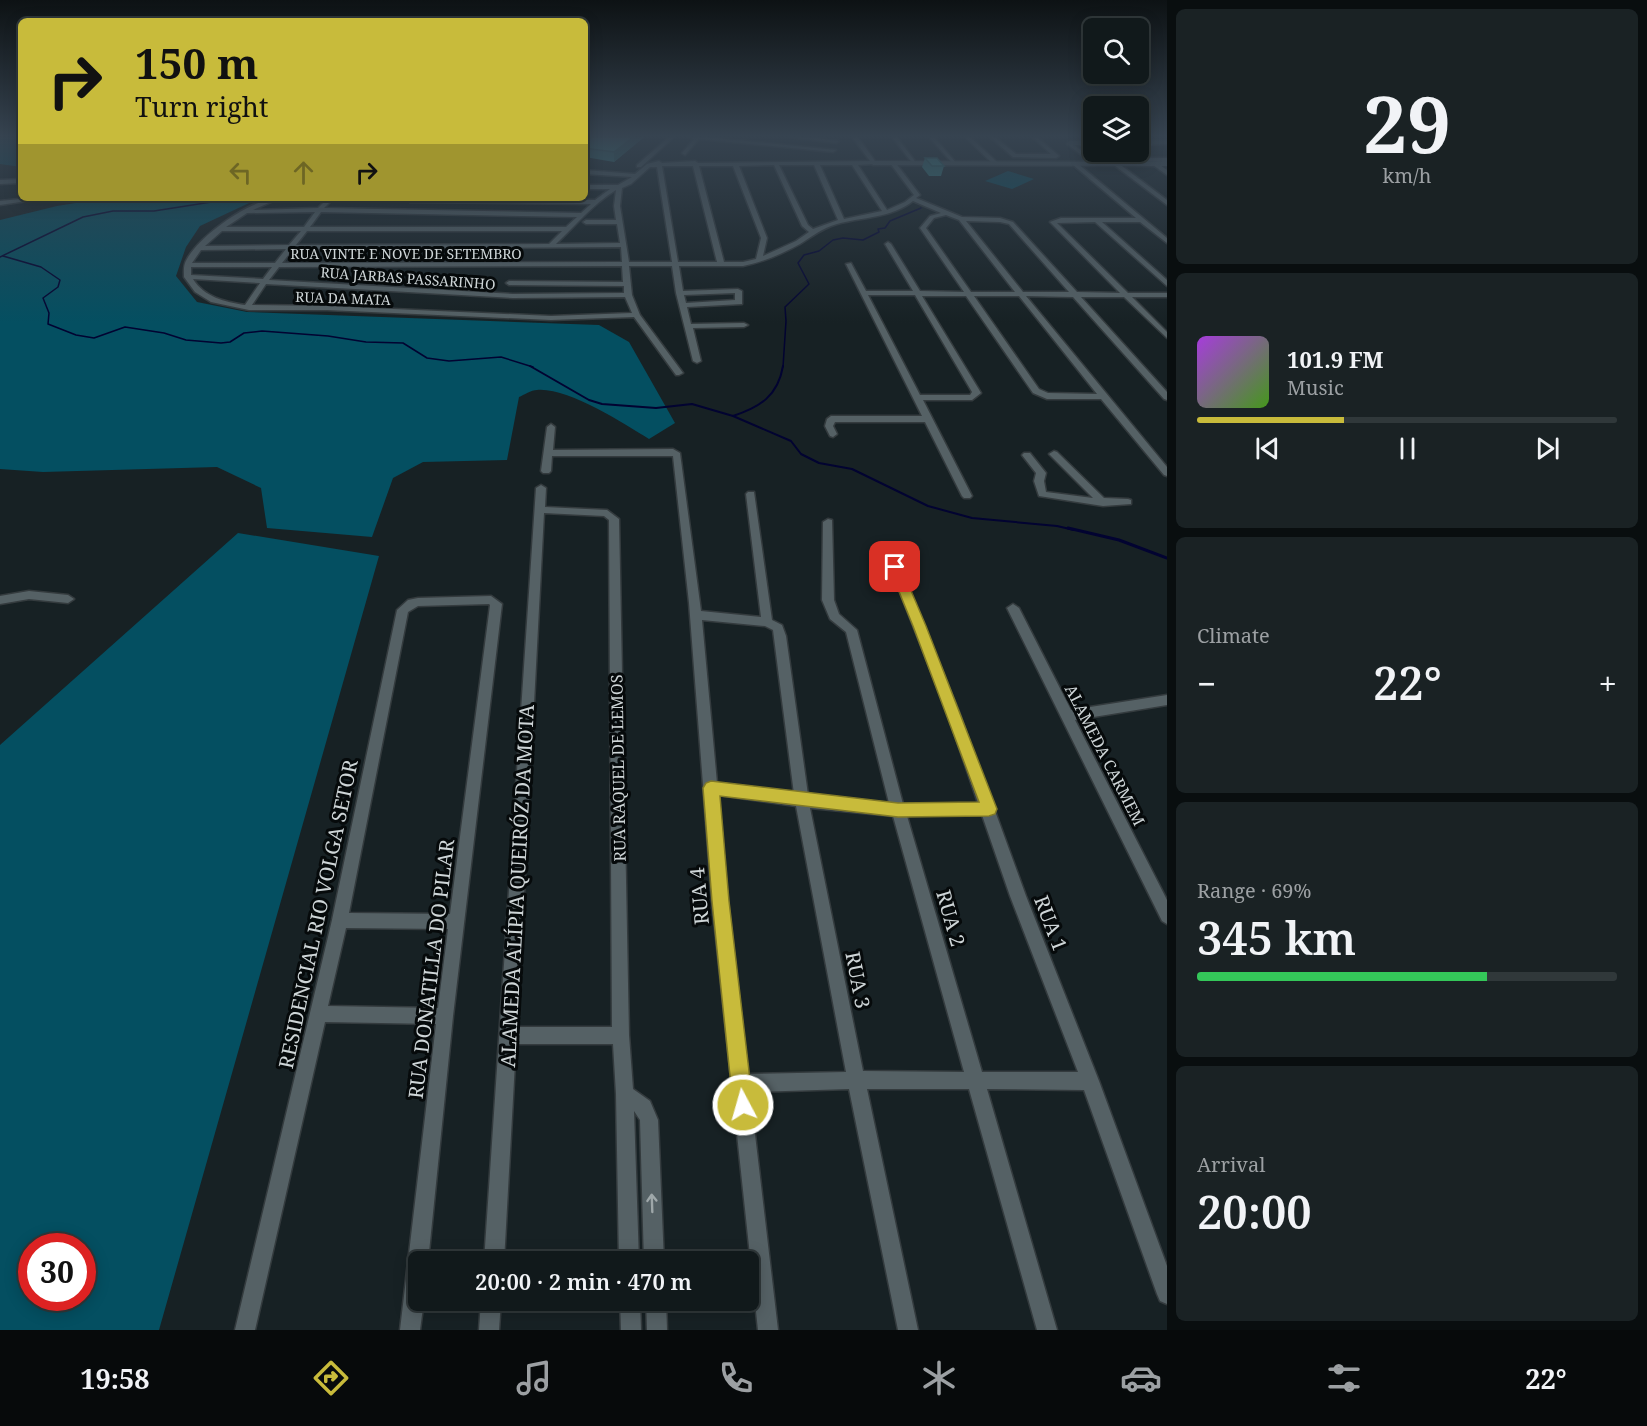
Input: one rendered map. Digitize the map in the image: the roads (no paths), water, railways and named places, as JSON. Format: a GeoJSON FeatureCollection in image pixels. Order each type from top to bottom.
{"type":"FeatureCollection","features":[{"type":"Feature","properties":{"kind":"street"},"geometry":{"type":"LineString","coordinates":[[551,245],[585,219],[600,199]]}},
{"type":"Feature","properties":{"kind":"street"},"geometry":{"type":"LineString","coordinates":[[618,199],[628,296],[636,315],[679,373]]}},
{"type":"Feature","properties":{"kind":"street"},"geometry":{"type":"LineString","coordinates":[[665,199],[682,304],[697,361]]}},
{"type":"Feature","properties":{"kind":"street"},"geometry":{"type":"LineString","coordinates":[[704,199],[721,264]]}},
{"type":"Feature","properties":{"kind":"street"},"geometry":{"type":"LineString","coordinates":[[749,199],[764,238],[754,261]]}},
{"type":"Feature","properties":{"kind":"street"},"geometry":{"type":"LineString","coordinates":[[792,199],[805,226],[812,231]]}},
{"type":"Feature","properties":{"kind":"street"},"geometry":{"type":"LineString","coordinates":[[832,199],[842,221]]}},
{"type":"Feature","properties":{"kind":"street"},"geometry":{"type":"LineString","coordinates":[[878,199],[886,212]]}},
{"type":"Feature","properties":{"kind":"street"},"geometry":{"type":"LineString","coordinates":[[754,261],[800,241],[812,231],[842,221],[886,212],[903,206],[913,199]]}},
{"type":"Feature","properties":{"kind":"street"},"geometry":{"type":"LineString","coordinates":[[913,199],[961,219],[1000,220],[1011,224],[1167,398]]}},
{"type":"Feature","properties":{"kind":"street"},"geometry":{"type":"LineString","coordinates":[[1118,199],[1167,241]]}},
{"type":"Feature","properties":{"kind":"street"},"geometry":{"type":"LineString","coordinates":[[0,203],[18,201]]}},
{"type":"Feature","properties":{"kind":"street"},"geometry":{"type":"LineString","coordinates":[[187,277],[187,265],[199,248],[219,229],[245,212],[270,201]]}},
{"type":"Feature","properties":{"kind":"street"},"geometry":{"type":"LineString","coordinates":[[247,307],[275,265],[306,229],[317,210],[328,201]]}},
{"type":"Feature","properties":{"kind":"street"},"geometry":{"type":"LineString","coordinates":[[386,229],[409,201]]}},
{"type":"Feature","properties":{"kind":"street"},"geometry":{"type":"LineString","coordinates":[[464,245],[475,201]]}},
{"type":"Feature","properties":{"kind":"street"},"geometry":{"type":"LineString","coordinates":[[556,201],[596,202]]}},
{"type":"Feature","properties":{"kind":"street"},"geometry":{"type":"LineString","coordinates":[[245,212],[317,210],[472,213],[620,222]]}},
{"type":"Feature","properties":{"kind":"street"},"geometry":{"type":"LineString","coordinates":[[946,213],[932,218],[923,228],[1036,391],[1047,396],[1103,397]]}},
{"type":"Feature","properties":{"kind":"street"},"geometry":{"type":"LineString","coordinates":[[961,219],[1103,397],[1167,473]]}},
{"type":"Feature","properties":{"kind":"street"},"geometry":{"type":"LineString","coordinates":[[1143,220],[1061,220],[1053,222],[1167,336]]}},
{"type":"Feature","properties":{"kind":"street"},"geometry":{"type":"LineString","coordinates":[[1096,220],[1167,284]]}},
{"type":"Feature","properties":{"kind":"street"},"geometry":{"type":"LineString","coordinates":[[219,229],[570,229]]}},
{"type":"Feature","properties":{"kind":"street"},"geometry":{"type":"LineString","coordinates":[[888,244],[977,393],[972,397],[916,398]]}},
{"type":"Feature","properties":{"kind":"street"},"geometry":{"type":"LineString","coordinates":[[352,271],[374,245]]}},
{"type":"Feature","properties":{"kind":"street"},"geometry":{"type":"LineString","coordinates":[[501,264],[505,245]]}},
{"type":"Feature","properties":{"kind":"street"},"geometry":{"type":"LineString","coordinates":[[199,248],[624,245]]}},
{"type":"Feature","properties":{"kind":"street","name":"RUA VINTE E NOVE DE SETEMBRO"},"geometry":{"type":"LineString","coordinates":[[187,265],[721,264],[754,261]]}},
{"type":"Feature","properties":{"kind":"street"},"geometry":{"type":"LineString","coordinates":[[495,306],[509,283],[516,264]]}},
{"type":"Feature","properties":{"kind":"street"},"geometry":{"type":"LineString","coordinates":[[849,264],[967,496]]}},
{"type":"Feature","properties":{"kind":"street","name":"RUA JARBAS PASSARINHO"},"geometry":{"type":"LineString","coordinates":[[187,277],[422,291],[495,306],[628,296]]}},
{"type":"Feature","properties":{"kind":"street","name":"RUA DA MATA"},"geometry":{"type":"LineString","coordinates":[[187,277],[201,293],[212,299],[247,307],[425,314],[495,306],[566,319],[636,315]]}},
{"type":"Feature","properties":{"kind":"street"},"geometry":{"type":"LineString","coordinates":[[341,285],[347,278]]}},
{"type":"Feature","properties":{"kind":"street"},"geometry":{"type":"LineString","coordinates":[[509,283],[626,284]]}},
{"type":"Feature","properties":{"kind":"street"},"geometry":{"type":"LineString","coordinates":[[422,291],[425,314]]}},
{"type":"Feature","properties":{"kind":"street"},"geometry":{"type":"LineString","coordinates":[[680,293],[738,291],[740,301],[682,304]]}},
{"type":"Feature","properties":{"kind":"street"},"geometry":{"type":"LineString","coordinates":[[864,293],[1167,295]]}},
{"type":"Feature","properties":{"kind":"street"},"geometry":{"type":"LineString","coordinates":[[688,326],[744,325]]}},
{"type":"Feature","properties":{"kind":"street"},"geometry":{"type":"LineString","coordinates":[[833,434],[829,426],[831,419],[927,419]]}},
{"type":"Feature","properties":{"kind":"street"},"geometry":{"type":"LineString","coordinates":[[546,471],[551,427]]}},
{"type":"Feature","properties":{"kind":"street","name":"RUA 4"},"geometry":{"type":"LineString","coordinates":[[548,453],[673,452],[677,455],[696,615],[720,901],[768,1330]]}},
{"type":"Feature","properties":{"kind":"street"},"geometry":{"type":"LineString","coordinates":[[1054,454],[1103,503]]}},
{"type":"Feature","properties":{"kind":"street"},"geometry":{"type":"LineString","coordinates":[[1027,455],[1041,474],[1040,491],[1044,495],[1103,503],[1128,502]]}},
{"type":"Feature","properties":{"kind":"street","name":"ALAMEDA ALÍPIA QUEIRÓZ DA MOTA"},"geometry":{"type":"LineString","coordinates":[[495,1251],[541,488]]}},
{"type":"Feature","properties":{"kind":"street"},"geometry":{"type":"LineString","coordinates":[[696,615],[767,622],[751,494]]}},
{"type":"Feature","properties":{"kind":"street","name":"RUA RAQUEL DE LEMOS"},"geometry":{"type":"LineString","coordinates":[[540,510],[607,513],[614,519],[621,1035],[625,1094],[629,1251]]}},
{"type":"Feature","properties":{"kind":"street","name":"RUA 2"},"geometry":{"type":"LineString","coordinates":[[828,522],[827,576],[831,611],[851,630],[898,810],[1047,1330]]}},
{"type":"Feature","properties":{"kind":"street","name":"RUA 1"},"geometry":{"type":"LineString","coordinates":[[895,567],[989,809],[1018,896],[1090,1081],[1167,1294]]}},
{"type":"Feature","properties":{"kind":"street"},"geometry":{"type":"LineString","coordinates":[[0,600],[29,595],[68,599]]}},
{"type":"Feature","properties":{"kind":"street","name":"RESIDENCIAL RIO VOLGA SETOR"},"geometry":{"type":"LineString","coordinates":[[245,1330],[340,920],[403,610],[412,603],[418,602],[487,600],[495,604],[495,613]]}},
{"type":"Feature","properties":{"kind":"street","name":"ALAMEDA CARMEM"},"geometry":{"type":"LineString","coordinates":[[1012,608],[1165,909]]}},
{"type":"Feature","properties":{"kind":"street","name":"RUA DONATILLA DO PILAR"},"geometry":{"type":"LineString","coordinates":[[410,1330],[445,1016],[495,613]]}},
{"type":"Feature","properties":{"kind":"street","name":"RUA 3"},"geometry":{"type":"LineString","coordinates":[[767,622],[778,628],[780,636],[802,801],[856,1080],[908,1330]]}},
{"type":"Feature","properties":{"kind":"street"},"geometry":{"type":"LineString","coordinates":[[1067,716],[1167,700]]}},
{"type":"Feature","properties":{"kind":"street"},"geometry":{"type":"LineString","coordinates":[[711,788],[802,801],[898,810],[989,809]]}},
{"type":"Feature","properties":{"kind":"street"},"geometry":{"type":"LineString","coordinates":[[340,920],[457,922]]}},
{"type":"Feature","properties":{"kind":"street"},"geometry":{"type":"LineString","coordinates":[[319,1014],[445,1016]]}},
{"type":"Feature","properties":{"kind":"street"},"geometry":{"type":"LineString","coordinates":[[509,1036],[621,1035]]}},
{"type":"Feature","properties":{"kind":"street"},"geometry":{"type":"LineString","coordinates":[[740,1083],[856,1080],[1090,1081]]}},
{"type":"Feature","properties":{"kind":"street"},"geometry":{"type":"LineString","coordinates":[[625,1094],[644,1107],[649,1120],[654,1251]]}},
{"type":"Feature","properties":{"kind":"street"},"geometry":{"type":"LineString","coordinates":[[489,1330],[490,1311]]}},
{"type":"Feature","properties":{"kind":"street"},"geometry":{"type":"LineString","coordinates":[[630,1311],[631,1330]]}},
{"type":"Feature","properties":{"kind":"street"},"geometry":{"type":"LineString","coordinates":[[656,1311],[657,1330]]}},
{"type":"Feature","properties":{"kind":"waterway"},"geometry":{"type":"LineString","coordinates":[[0,257],[83,217],[113,211],[154,211],[218,201]]}},
{"type":"Feature","properties":{"kind":"waterway"},"geometry":{"type":"LineString","coordinates":[[783,367],[785,307],[809,284],[798,263],[804,255],[819,251],[833,240],[843,238],[863,240],[879,232],[878,229],[885,228],[890,221],[921,208]]}},
{"type":"Feature","properties":{"kind":"waterway"},"geometry":{"type":"LineString","coordinates":[[3,256],[41,267],[60,280],[58,287],[43,298],[49,313],[48,324],[76,335],[94,338],[125,327],[164,333],[186,340],[221,343],[230,342],[244,333],[262,331],[328,336],[366,342],[403,343],[427,358],[449,361],[501,357],[530,366]]}},
{"type":"Feature","properties":{"kind":"waterway"},"geometry":{"type":"LineString","coordinates":[[530,366],[589,400],[602,404],[656,408],[692,404],[733,416]]}},
{"type":"Feature","properties":{"kind":"waterway"},"geometry":{"type":"LineString","coordinates":[[733,416],[752,409],[766,399],[777,385],[783,366]]}},
{"type":"Feature","properties":{"kind":"waterway"},"geometry":{"type":"LineString","coordinates":[[733,416],[791,441],[801,454],[819,463],[852,469],[928,506],[972,518],[1057,526],[1074,530]]}},
{"type":"Feature","properties":{"kind":"waterway"},"geometry":{"type":"LineString","coordinates":[[1068,528],[1119,540],[1167,558]]}}]}
